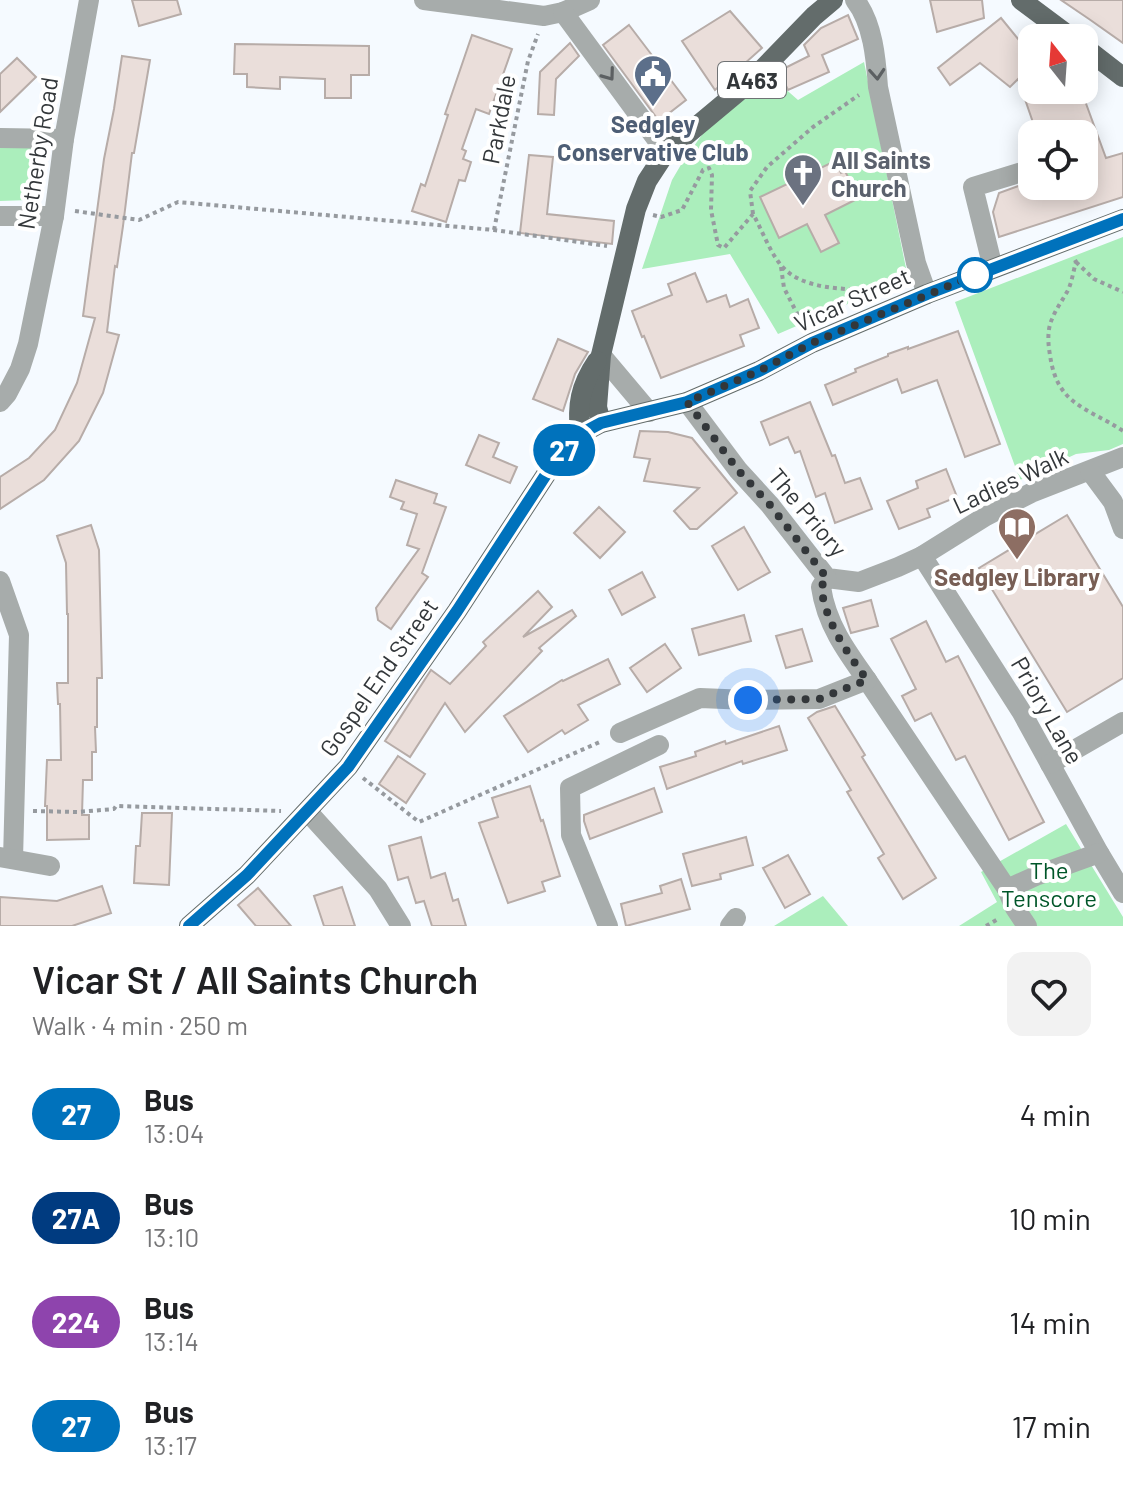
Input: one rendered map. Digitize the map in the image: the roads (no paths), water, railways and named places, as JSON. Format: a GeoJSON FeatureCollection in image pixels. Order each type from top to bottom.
{"type":"FeatureCollection","features":[{"type":"Feature","properties":{"kind":"main road","name":"A463"},"geometry":{"type":"LineString","coordinates":[[601,423],[597,407],[601,355],[636,209],[647,181],[666,152],[751,81],[833,0]]}},
{"type":"Feature","properties":{"kind":"main road"},"geometry":{"type":"LineString","coordinates":[[1021,0],[1053,24]]}},
{"type":"Feature","properties":{"kind":"main road"},"geometry":{"type":"LineString","coordinates":[[1098,58],[1123,77]]}},
{"type":"Feature","properties":{"kind":"main road","name":"Vicar Street"},"geometry":{"type":"LineString","coordinates":[[601,423],[687,402],[759,371],[812,343],[927,294],[1123,219]]}},
{"type":"Feature","properties":{"kind":"main road","name":"A463"},"geometry":{"type":"LineString","coordinates":[[580,434],[578,408],[588,375],[601,355]]}},
{"type":"Feature","properties":{"kind":"main road","name":"Gospel End Street"},"geometry":{"type":"LineString","coordinates":[[189,926],[247,875],[348,767],[457,611],[547,473],[573,438],[601,423]]}},
{"type":"Feature","properties":{"kind":"street","name":"Netherby Road"},"geometry":{"type":"LineString","coordinates":[[0,402],[20,369],[28,344],[54,212],[89,0]]}},
{"type":"Feature","properties":{"kind":"street"},"geometry":{"type":"LineString","coordinates":[[424,0],[554,14],[590,0]]}},
{"type":"Feature","properties":{"kind":"street"},"geometry":{"type":"LineString","coordinates":[[855,0],[868,25],[878,87],[916,263],[927,294]]}},
{"type":"Feature","properties":{"kind":"street"},"geometry":{"type":"LineString","coordinates":[[554,14],[666,152]]}},
{"type":"Feature","properties":{"kind":"street"},"geometry":{"type":"LineString","coordinates":[[0,138],[64,139]]}},
{"type":"Feature","properties":{"kind":"street"},"geometry":{"type":"LineString","coordinates":[[993,268],[973,187],[1018,173]]}},
{"type":"Feature","properties":{"kind":"street"},"geometry":{"type":"LineString","coordinates":[[0,216],[54,212]]}},
{"type":"Feature","properties":{"kind":"street"},"geometry":{"type":"LineString","coordinates":[[601,355],[649,412]]}},
{"type":"Feature","properties":{"kind":"street","name":"The Priory"},"geometry":{"type":"LineString","coordinates":[[687,402],[738,470],[770,505],[827,578],[859,582],[922,556]]}},
{"type":"Feature","properties":{"kind":"street","name":"Ladies Walk"},"geometry":{"type":"LineString","coordinates":[[922,556],[1031,493],[1123,457]]}},
{"type":"Feature","properties":{"kind":"street"},"geometry":{"type":"LineString","coordinates":[[1090,471],[1113,502],[1123,529]]}},
{"type":"Feature","properties":{"kind":"street","name":"Priory Lane"},"geometry":{"type":"LineString","coordinates":[[922,556],[1021,711],[1123,893]]}},
{"type":"Feature","properties":{"kind":"street"},"geometry":{"type":"LineString","coordinates":[[827,578],[821,587],[824,606],[847,653],[1007,889],[1027,926]]}},
{"type":"Feature","properties":{"kind":"street"},"geometry":{"type":"LineString","coordinates":[[0,581],[19,635],[15,810],[6,858],[50,866]]}},
{"type":"Feature","properties":{"kind":"street"},"geometry":{"type":"LineString","coordinates":[[620,733],[700,698],[819,699],[867,680]]}},
{"type":"Feature","properties":{"kind":"street"},"geometry":{"type":"LineString","coordinates":[[1050,764],[1123,722]]}},
{"type":"Feature","properties":{"kind":"street"},"geometry":{"type":"LineString","coordinates":[[608,926],[571,835],[570,788],[659,745]]}},
{"type":"Feature","properties":{"kind":"street"},"geometry":{"type":"LineString","coordinates":[[308,812],[378,889],[401,926]]}},
{"type":"Feature","properties":{"kind":"street"},"geometry":{"type":"LineString","coordinates":[[1007,889],[1099,853]]}},
{"type":"Feature","properties":{"kind":"place","name":"Sedgley Conservative Club"},"geometry":{"type":"Point","coordinates":[653,108]}},
{"type":"Feature","properties":{"kind":"place","name":"All Saints Church"},"geometry":{"type":"Point","coordinates":[803,207]}},
{"type":"Feature","properties":{"kind":"place","name":"Sedgley Library"},"geometry":{"type":"Point","coordinates":[1017,561]}},
{"type":"Feature","properties":{"kind":"park label","name":"The Tenscore"},"geometry":{"type":"Point","coordinates":[1049,883]}}]}
